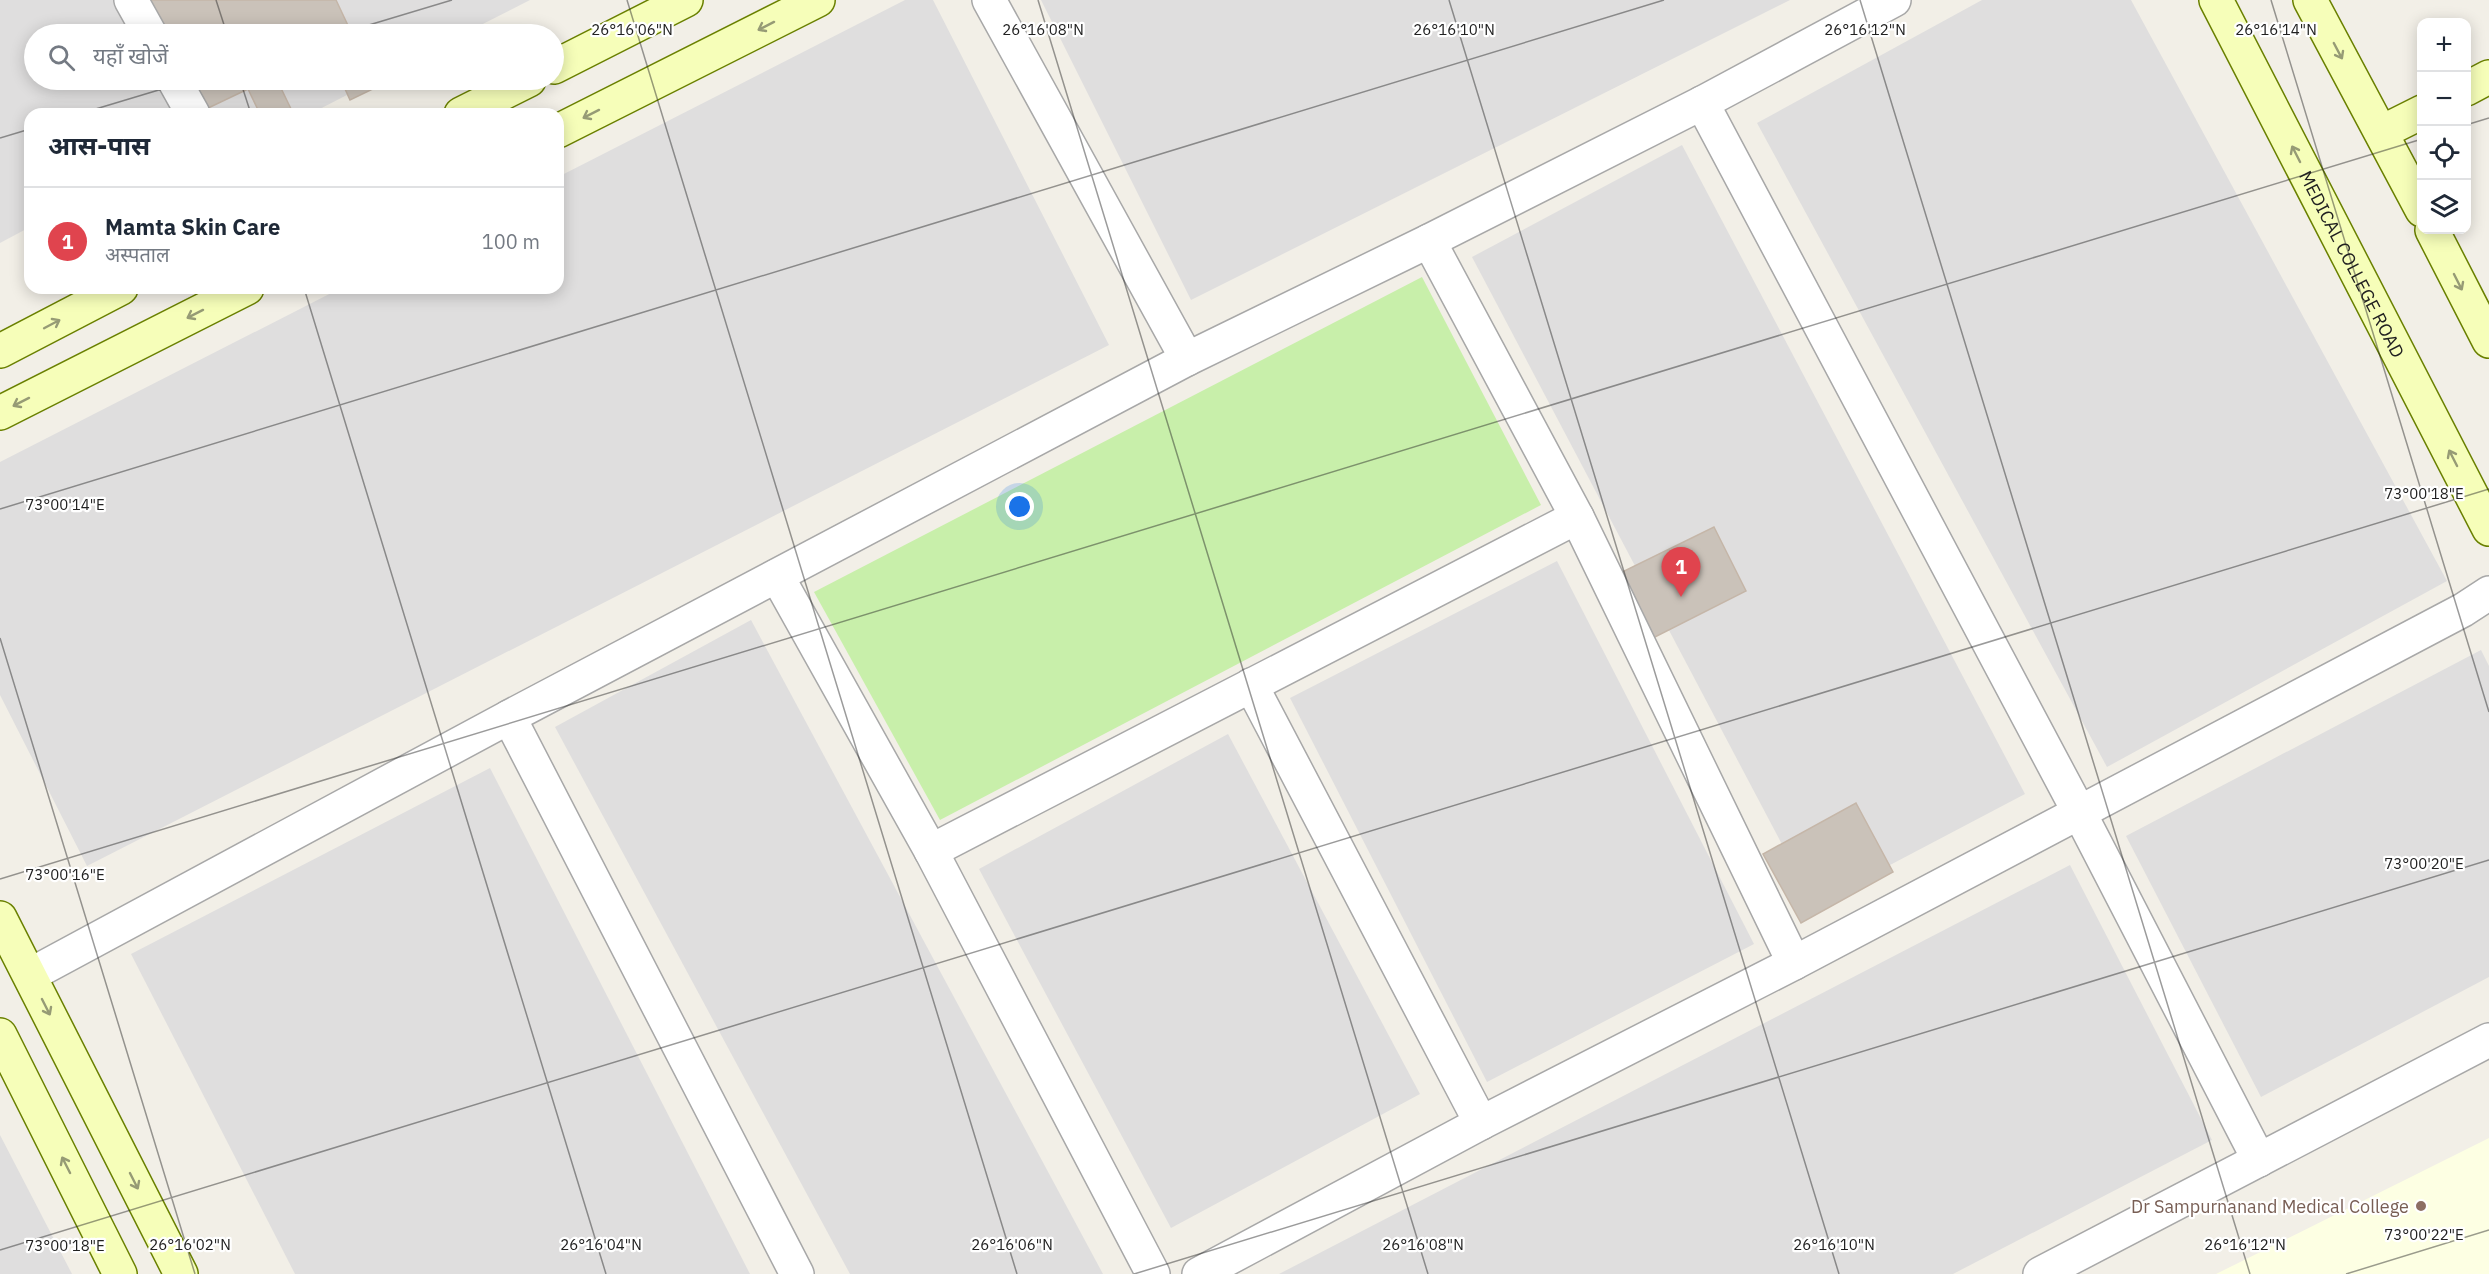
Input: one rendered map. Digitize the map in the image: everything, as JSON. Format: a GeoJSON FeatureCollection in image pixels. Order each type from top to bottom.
{"type":"FeatureCollection","features":[{"type":"Feature","properties":{"kind":"street"},"geometry":{"type":"LineString","coordinates":[[131,0],[144,24]]}},
{"type":"Feature","properties":{"kind":"street"},"geometry":{"type":"LineString","coordinates":[[564,62],[686,0]]}},
{"type":"Feature","properties":{"kind":"street"},"geometry":{"type":"LineString","coordinates":[[564,128],[818,0]]}},
{"type":"Feature","properties":{"kind":"street"},"geometry":{"type":"LineString","coordinates":[[989,0],[1187,359]]}},
{"type":"Feature","properties":{"kind":"street"},"geometry":{"type":"LineString","coordinates":[[30,975],[509,717],[1187,359],[1430,241],[1702,103],[1893,0]]}},
{"type":"Feature","properties":{"kind":"street","name":"MEDICAL COLLEGE ROAD"},"geometry":{"type":"LineString","coordinates":[[2216,0],[2489,529]]}},
{"type":"Feature","properties":{"kind":"street"},"geometry":{"type":"LineString","coordinates":[[2310,0],[2382,132],[2417,202]]}},
{"type":"Feature","properties":{"kind":"street"},"geometry":{"type":"LineString","coordinates":[[2471,87],[2489,78]]}},
{"type":"Feature","properties":{"kind":"street"},"geometry":{"type":"LineString","coordinates":[[180,90],[190,108]]}},
{"type":"Feature","properties":{"kind":"street"},"geometry":{"type":"LineString","coordinates":[[473,108],[509,90]]}},
{"type":"Feature","properties":{"kind":"street"},"geometry":{"type":"LineString","coordinates":[[1702,103],[2079,812],[2259,1160]]}},
{"type":"Feature","properties":{"kind":"street"},"geometry":{"type":"LineString","coordinates":[[2382,132],[2417,114]]}},
{"type":"Feature","properties":{"kind":"street"},"geometry":{"type":"LineString","coordinates":[[2434,234],[2489,341]]}},
{"type":"Feature","properties":{"kind":"street"},"geometry":{"type":"LineString","coordinates":[[1430,241],[1577,517],[1794,963]]}},
{"type":"Feature","properties":{"kind":"street"},"geometry":{"type":"LineString","coordinates":[[0,351],[109,294]]}},
{"type":"Feature","properties":{"kind":"street"},"geometry":{"type":"LineString","coordinates":[[0,413],[235,294]]}},
{"type":"Feature","properties":{"kind":"street"},"geometry":{"type":"LineString","coordinates":[[931,851],[1577,517]]}},
{"type":"Feature","properties":{"kind":"street"},"geometry":{"type":"LineString","coordinates":[[777,576],[931,851],[1153,1274]]}},
{"type":"Feature","properties":{"kind":"street"},"geometry":{"type":"LineString","coordinates":[[1199,1274],[2463,610],[2489,593]]}},
{"type":"Feature","properties":{"kind":"street"},"geometry":{"type":"LineString","coordinates":[[1251,685],[1481,1124]]}},
{"type":"Feature","properties":{"kind":"street"},"geometry":{"type":"LineString","coordinates":[[509,717],[797,1274]]}},
{"type":"Feature","properties":{"kind":"street"},"geometry":{"type":"LineString","coordinates":[[0,918],[181,1274]]}},
{"type":"Feature","properties":{"kind":"street"},"geometry":{"type":"LineString","coordinates":[[0,1035],[120,1274]]}},
{"type":"Feature","properties":{"kind":"street"},"geometry":{"type":"LineString","coordinates":[[2040,1274],[2489,1040]]}},
{"type":"Feature","properties":{"kind":"shaded area"},"geometry":{"type":"Polygon","coordinates":[[[0,0],[530,0],[483,24],[24,24],[24,90],[357,90],[322,108],[24,108],[24,230],[0,243],[0,0]]]}},
{"type":"Feature","properties":{"kind":"shaded area"},"geometry":{"type":"Polygon","coordinates":[[[905,0],[933,0],[1109,345],[87,866],[0,695],[0,462],[329,294],[564,294],[564,174],[905,0]]]}},
{"type":"Feature","properties":{"kind":"shaded area"},"geometry":{"type":"Polygon","coordinates":[[[1041,0],[1790,0],[1191,300],[1041,0]]]}},
{"type":"Feature","properties":{"kind":"shaded area"},"geometry":{"type":"Polygon","coordinates":[[[1982,0],[2131,0],[2447,581],[2107,767],[1757,123],[1982,0]]]}},
{"type":"Feature","properties":{"kind":"shaded area"},"geometry":{"type":"Polygon","coordinates":[[[1682,145],[2025,794],[1814,905],[1472,257],[1682,145]]]}},
{"type":"Feature","properties":{"kind":"shaded area"},"geometry":{"type":"Polygon","coordinates":[[[1557,561],[1754,944],[1487,1082],[1290,698],[1557,561]]]}},
{"type":"Feature","properties":{"kind":"shaded area"},"geometry":{"type":"Polygon","coordinates":[[[751,620],[1103,1274],[850,1274],[555,727],[751,620]]]}},
{"type":"Feature","properties":{"kind":"shaded area"},"geometry":{"type":"Polygon","coordinates":[[[2481,650],[2489,666],[2489,977],[2261,1097],[2126,836],[2481,650]]]}},
{"type":"Feature","properties":{"kind":"shaded area"},"geometry":{"type":"Polygon","coordinates":[[[1228,734],[1420,1094],[1171,1228],[979,869],[1228,734]]]}},
{"type":"Feature","properties":{"kind":"shaded area"},"geometry":{"type":"Polygon","coordinates":[[[490,768],[750,1274],[295,1274],[131,954],[490,768]]]}},
{"type":"Feature","properties":{"kind":"shaded area"},"geometry":{"type":"Polygon","coordinates":[[[2070,865],[2212,1140],[1953,1274],[1279,1274],[2070,865]]]}},
{"type":"Feature","properties":{"kind":"shaded area"},"geometry":{"type":"Polygon","coordinates":[[[0,1135],[72,1274],[0,1274],[0,1135]]]}},
{"type":"Feature","properties":{"kind":"shaded area","name":"Dr Sampurnanand Medical College"},"geometry":{"type":"Polygon","coordinates":[[[2489,1138],[2489,1274],[2216,1274],[2489,1138]]]}},
{"type":"Feature","properties":{"kind":"green space"},"geometry":{"type":"Polygon","coordinates":[[[1422,277],[1541,505],[940,820],[814,592],[1422,277]]]}},
{"type":"Feature","properties":{"kind":"building"},"geometry":{"type":"Polygon","coordinates":[[[149,0],[336,0],[347,24],[161,24],[149,0]]]}},
{"type":"Feature","properties":{"kind":"building"},"geometry":{"type":"Polygon","coordinates":[[[192,90],[246,90],[208,108],[201,108],[192,90]]]}},
{"type":"Feature","properties":{"kind":"building"},"geometry":{"type":"Polygon","coordinates":[[[248,90],[282,90],[291,108],[257,108],[248,90]]]}},
{"type":"Feature","properties":{"kind":"building"},"geometry":{"type":"Polygon","coordinates":[[[346,90],[371,90],[350,100],[346,90]]]}},
{"type":"Feature","properties":{"kind":"building"},"geometry":{"type":"Polygon","coordinates":[[[1714,527],[1746,591],[1651,639],[1618,574],[1714,527]]]}},
{"type":"Feature","properties":{"kind":"building"},"geometry":{"type":"Polygon","coordinates":[[[1856,803],[1893,872],[1801,923],[1763,854],[1856,803]]]}},
{"type":"Feature","properties":{"kind":"place","name":"Mamta Skin Care"},"geometry":{"type":"Point","coordinates":[1681,597]}},
{"type":"Feature","properties":{"kind":"place","name":"Dr Sampurnanand Medical College"},"geometry":{"type":"Point","coordinates":[2421,1206]}}]}
